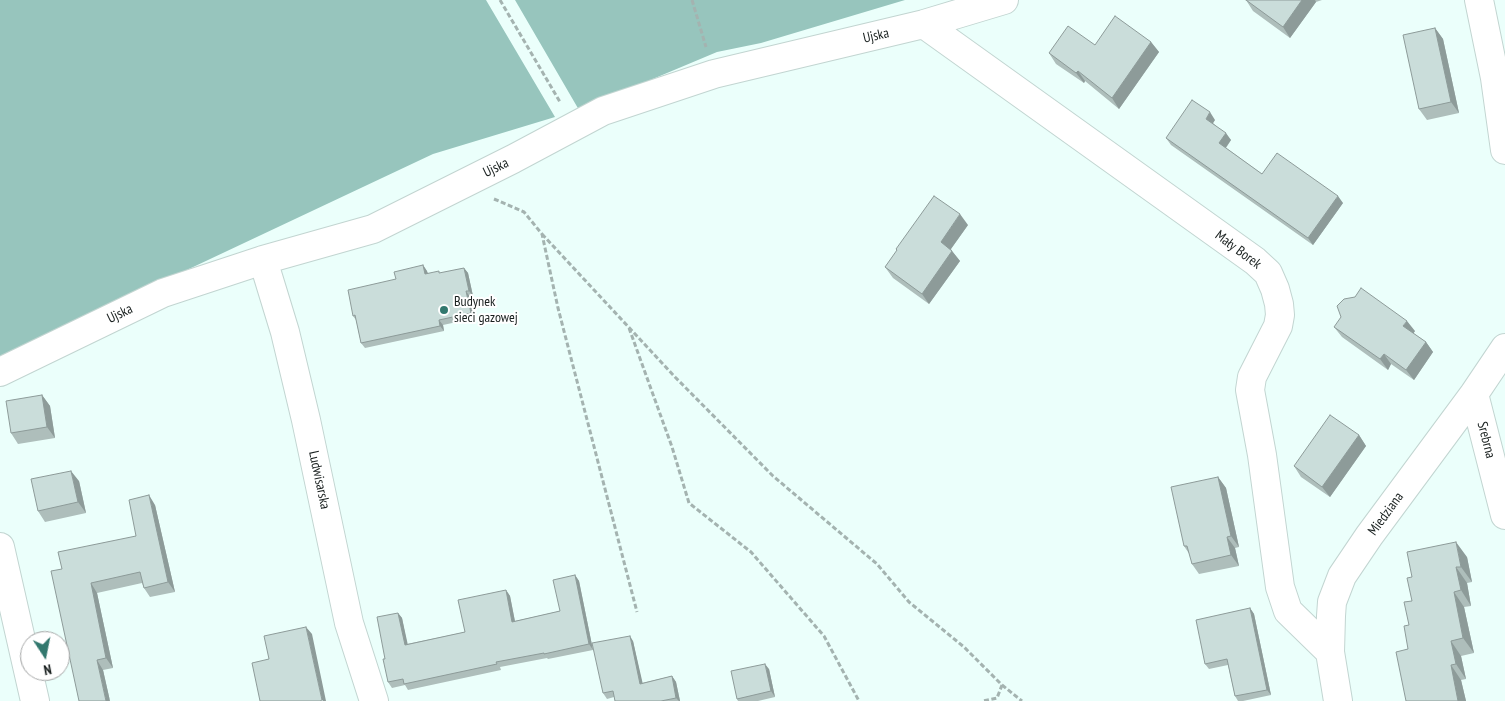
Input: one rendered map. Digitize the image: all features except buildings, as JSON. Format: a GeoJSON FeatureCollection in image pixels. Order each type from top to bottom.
{"type":"FeatureCollection","features":[{"type":"Feature","properties":{"kind":"street","name":"Ujska"},"geometry":{"type":"LineString","coordinates":[[0,372],[163,293],[263,260],[373,229],[513,159],[603,111],[714,74],[924,24],[1004,0]]}},
{"type":"Feature","properties":{"kind":"street"},"geometry":{"type":"LineString","coordinates":[[1479,0],[1495,78],[1505,150]]}},
{"type":"Feature","properties":{"kind":"street","name":"Mały Borek"},"geometry":{"type":"LineString","coordinates":[[924,24],[1255,261],[1268,273],[1275,289],[1280,315],[1278,326],[1252,377],[1250,390],[1262,455],[1280,587],[1288,611],[1330,652]]}},
{"type":"Feature","properties":{"kind":"street","name":"Ludwisarska"},"geometry":{"type":"LineString","coordinates":[[263,260],[285,332],[306,420],[349,623],[374,701]]}},
{"type":"Feature","properties":{"kind":"street","name":"Miedziana"},"geometry":{"type":"LineString","coordinates":[[1338,701],[1330,652],[1332,602],[1342,576],[1369,536],[1474,394],[1505,348]]}},
{"type":"Feature","properties":{"kind":"street","name":"Srebrna"},"geometry":{"type":"LineString","coordinates":[[1474,394],[1505,514]]}},
{"type":"Feature","properties":{"kind":"street"},"geometry":{"type":"LineString","coordinates":[[0,547],[6,599],[35,701]]}},
{"type":"Feature","properties":{"kind":"path"},"geometry":{"type":"LineString","coordinates":[[500,0],[574,126]]}},
{"type":"Feature","properties":{"kind":"path"},"geometry":{"type":"LineString","coordinates":[[692,0],[714,74]]}},
{"type":"Feature","properties":{"kind":"path"},"geometry":{"type":"LineString","coordinates":[[494,198],[524,212],[542,234],[675,377],[773,476],[877,564],[909,602],[964,646],[1002,685],[1022,701]]}},
{"type":"Feature","properties":{"kind":"path"},"geometry":{"type":"LineString","coordinates":[[542,234],[558,308],[637,612]]}},
{"type":"Feature","properties":{"kind":"path"},"geometry":{"type":"LineString","coordinates":[[628,326],[672,447],[689,503],[751,552],[824,636],[859,701]]}},
{"type":"Feature","properties":{"kind":"path"},"geometry":{"type":"LineString","coordinates":[[983,701],[997,698],[1002,685]]}},
{"type":"Feature","properties":{"kind":"green space"},"geometry":{"type":"Polygon","coordinates":[[[0,0],[486,0],[555,117],[433,154],[0,358],[0,0]]]}},
{"type":"Feature","properties":{"kind":"green space"},"geometry":{"type":"Polygon","coordinates":[[[515,0],[905,0],[761,43],[717,52],[579,110],[515,0]]]}},
{"type":"Feature","properties":{"kind":"place","name":"Budynek sieci gazowej"},"geometry":{"type":"Point","coordinates":[444,310]}}]}
